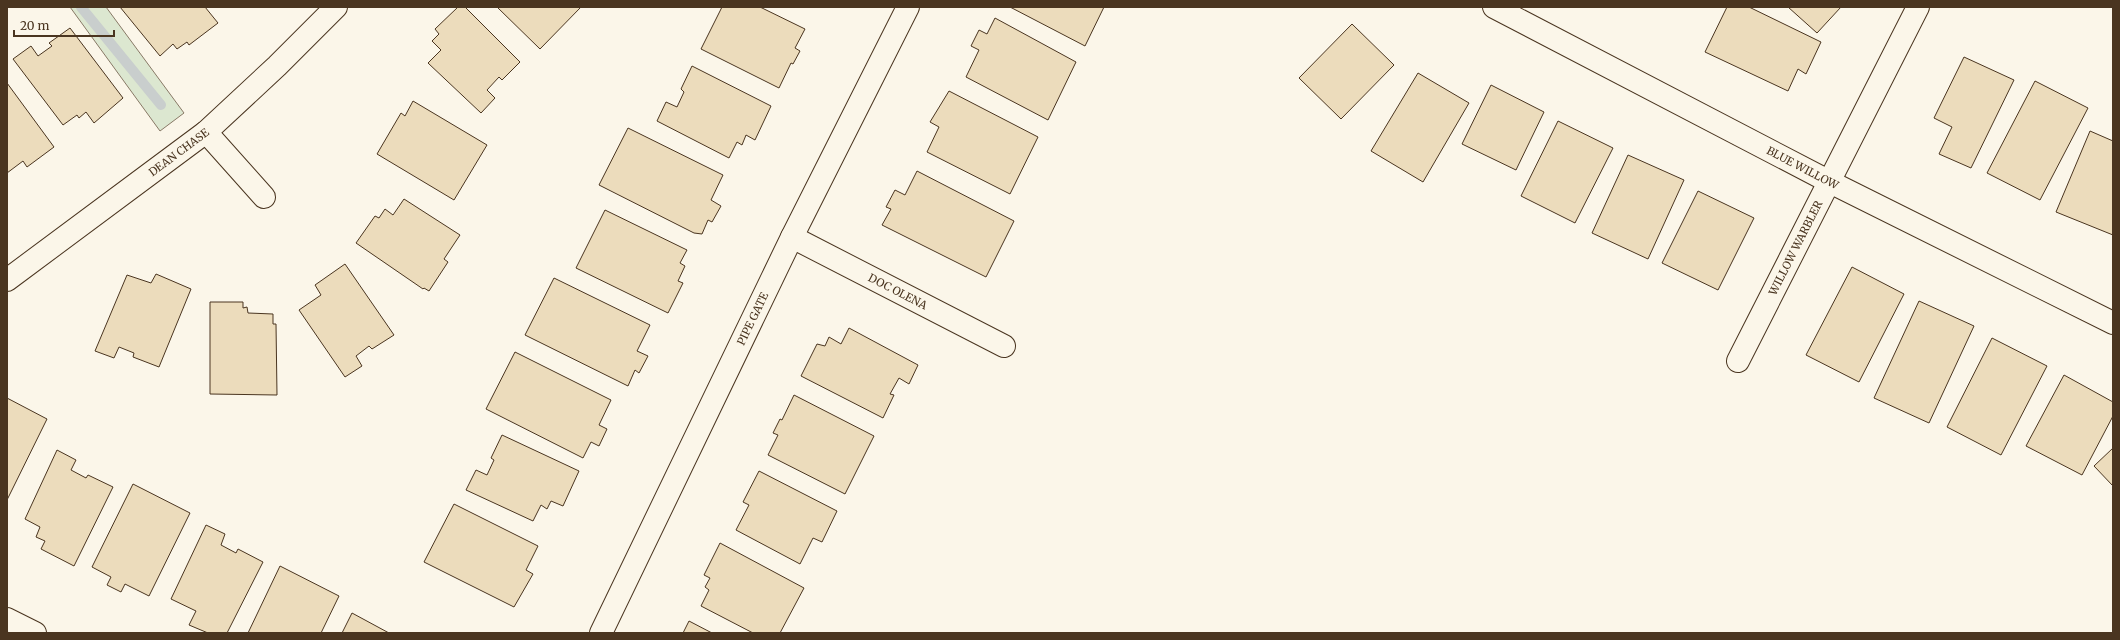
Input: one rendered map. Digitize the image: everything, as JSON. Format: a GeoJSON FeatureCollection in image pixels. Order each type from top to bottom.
{"type":"FeatureCollection","features":[{"type":"Feature","properties":{"kind":"street","name":"DEAN CHASE"},"geometry":{"type":"LineString","coordinates":[[7,280],[206,132],[277,66],[336,7]]}},
{"type":"Feature","properties":{"kind":"street","name":"PIPE GATE"},"geometry":{"type":"LineString","coordinates":[[601,633],[792,236],[908,7]]}},
{"type":"Feature","properties":{"kind":"street","name":"BLUE WILLOW"},"geometry":{"type":"LineString","coordinates":[[1494,7],[1828,181],[2113,323]]}},
{"type":"Feature","properties":{"kind":"street","name":"WILLOW WARBLER"},"geometry":{"type":"LineString","coordinates":[[1738,361],[1828,181],[1918,7]]}},
{"type":"Feature","properties":{"kind":"street"},"geometry":{"type":"LineString","coordinates":[[206,132],[264,197]]}},
{"type":"Feature","properties":{"kind":"street","name":"DOC OLENA"},"geometry":{"type":"LineString","coordinates":[[792,236],[1004,346]]}},
{"type":"Feature","properties":{"kind":"street"},"geometry":{"type":"LineString","coordinates":[[7,619],[35,633]]}},
{"type":"Feature","properties":{"kind":"green space"},"geometry":{"type":"Polygon","coordinates":[[[70,7],[106,7],[184,113],[160,131],[70,7]]]}},
{"type":"Feature","properties":{"kind":"building"},"geometry":{"type":"Polygon","coordinates":[[[120,7],[205,7],[218,23],[189,45],[187,42],[177,49],[173,44],[160,56],[120,7]]]}},
{"type":"Feature","properties":{"kind":"building"},"geometry":{"type":"Polygon","coordinates":[[[458,7],[465,7],[520,62],[502,80],[499,77],[487,90],[495,98],[481,113],[428,63],[441,50],[432,41],[439,34],[435,29],[458,7]]]}},
{"type":"Feature","properties":{"kind":"building"},"geometry":{"type":"Polygon","coordinates":[[[497,7],[581,7],[540,49],[497,7]]]}},
{"type":"Feature","properties":{"kind":"building"},"geometry":{"type":"Polygon","coordinates":[[[722,7],[760,7],[805,29],[795,48],[800,51],[793,64],[791,63],[779,88],[701,49],[722,7]]]}},
{"type":"Feature","properties":{"kind":"building"},"geometry":{"type":"Polygon","coordinates":[[[1010,7],[1104,7],[1085,46],[1010,7]]]}},
{"type":"Feature","properties":{"kind":"building"},"geometry":{"type":"Polygon","coordinates":[[[1727,7],[1749,7],[1821,42],[1806,74],[1798,69],[1788,91],[1705,52],[1727,7]]]}},
{"type":"Feature","properties":{"kind":"building"},"geometry":{"type":"Polygon","coordinates":[[[1788,7],[1841,7],[1817,33],[1788,7]]]}},
{"type":"Feature","properties":{"kind":"building"},"geometry":{"type":"Polygon","coordinates":[[[995,18],[1076,62],[1048,120],[966,77],[979,50],[971,46],[979,30],[987,34],[995,18]]]}},
{"type":"Feature","properties":{"kind":"building"},"geometry":{"type":"Polygon","coordinates":[[[1352,24],[1394,65],[1341,119],[1299,78],[1352,24]]]}},
{"type":"Feature","properties":{"kind":"building"},"geometry":{"type":"Polygon","coordinates":[[[70,28],[123,98],[94,123],[86,112],[79,118],[77,115],[63,125],[13,59],[31,46],[38,56],[52,46],[49,43],[70,28]]]}},
{"type":"Feature","properties":{"kind":"building"},"geometry":{"type":"Polygon","coordinates":[[[1964,57],[2014,80],[1971,168],[1939,154],[1952,127],[1934,118],[1964,57]]]}},
{"type":"Feature","properties":{"kind":"building"},"geometry":{"type":"Polygon","coordinates":[[[692,66],[771,106],[755,140],[746,135],[742,145],[737,142],[729,158],[657,121],[666,102],[677,107],[684,92],[681,89],[692,66]]]}},
{"type":"Feature","properties":{"kind":"building"},"geometry":{"type":"Polygon","coordinates":[[[1418,73],[1469,103],[1423,182],[1371,151],[1418,73]]]}},
{"type":"Feature","properties":{"kind":"building"},"geometry":{"type":"Polygon","coordinates":[[[2035,81],[2088,108],[2040,200],[1987,173],[2035,81]]]}},
{"type":"Feature","properties":{"kind":"building"},"geometry":{"type":"Polygon","coordinates":[[[7,83],[54,147],[27,167],[23,161],[7,173],[7,83]]]}},
{"type":"Feature","properties":{"kind":"building"},"geometry":{"type":"Polygon","coordinates":[[[1491,85],[1544,112],[1516,170],[1462,144],[1491,85]]]}},
{"type":"Feature","properties":{"kind":"building"},"geometry":{"type":"Polygon","coordinates":[[[949,91],[1038,137],[1010,194],[927,152],[939,127],[930,122],[949,91]]]}},
{"type":"Feature","properties":{"kind":"building"},"geometry":{"type":"Polygon","coordinates":[[[413,101],[487,145],[454,200],[377,154],[401,113],[405,116],[413,101]]]}},
{"type":"Feature","properties":{"kind":"building"},"geometry":{"type":"Polygon","coordinates":[[[1558,121],[1613,148],[1575,223],[1521,196],[1558,121]]]}},
{"type":"Feature","properties":{"kind":"building"},"geometry":{"type":"Polygon","coordinates":[[[628,128],[723,175],[711,200],[721,206],[712,222],[708,220],[702,234],[694,233],[599,185],[628,128]]]}},
{"type":"Feature","properties":{"kind":"building"},"geometry":{"type":"Polygon","coordinates":[[[2090,131],[2113,141],[2113,235],[2056,212],[2090,131]]]}},
{"type":"Feature","properties":{"kind":"building"},"geometry":{"type":"Polygon","coordinates":[[[1628,155],[1684,180],[1648,259],[1592,233],[1628,155]]]}},
{"type":"Feature","properties":{"kind":"building"},"geometry":{"type":"Polygon","coordinates":[[[917,171],[1014,221],[986,277],[882,225],[891,209],[886,207],[895,190],[905,195],[917,171]]]}},
{"type":"Feature","properties":{"kind":"building"},"geometry":{"type":"Polygon","coordinates":[[[1698,191],[1754,218],[1718,290],[1662,263],[1698,191]]]}},
{"type":"Feature","properties":{"kind":"building"},"geometry":{"type":"Polygon","coordinates":[[[404,199],[460,235],[444,259],[448,262],[429,291],[424,288],[423,289],[356,243],[375,216],[379,218],[385,209],[393,215],[404,199]]]}},
{"type":"Feature","properties":{"kind":"building"},"geometry":{"type":"Polygon","coordinates":[[[605,210],[687,250],[680,263],[685,266],[678,281],[683,283],[668,313],[576,268],[605,210]]]}},
{"type":"Feature","properties":{"kind":"building"},"geometry":{"type":"Polygon","coordinates":[[[345,264],[394,335],[372,349],[369,346],[356,356],[362,366],[345,377],[299,310],[321,295],[315,285],[345,264]]]}},
{"type":"Feature","properties":{"kind":"building"},"geometry":{"type":"Polygon","coordinates":[[[1852,267],[1904,294],[1859,382],[1806,355],[1852,267]]]}},
{"type":"Feature","properties":{"kind":"building"},"geometry":{"type":"Polygon","coordinates":[[[156,274],[191,289],[159,367],[133,357],[134,353],[119,347],[114,358],[95,351],[127,275],[151,283],[156,274]]]}},
{"type":"Feature","properties":{"kind":"building"},"geometry":{"type":"Polygon","coordinates":[[[554,278],[650,325],[637,351],[648,356],[639,373],[635,370],[628,386],[525,335],[554,278]]]}},
{"type":"Feature","properties":{"kind":"building"},"geometry":{"type":"Polygon","coordinates":[[[1919,301],[1974,326],[1929,423],[1874,398],[1919,301]]]}},
{"type":"Feature","properties":{"kind":"building"},"geometry":{"type":"Polygon","coordinates":[[[210,302],[243,302],[243,308],[247,307],[248,313],[273,314],[273,324],[276,324],[277,395],[210,394],[210,302]]]}},
{"type":"Feature","properties":{"kind":"building"},"geometry":{"type":"Polygon","coordinates":[[[849,328],[918,365],[909,384],[899,378],[890,394],[894,395],[883,418],[801,376],[817,344],[825,346],[829,337],[841,344],[849,328]]]}},
{"type":"Feature","properties":{"kind":"building"},"geometry":{"type":"Polygon","coordinates":[[[1992,338],[2047,366],[2001,455],[1947,427],[1992,338]]]}},
{"type":"Feature","properties":{"kind":"building"},"geometry":{"type":"Polygon","coordinates":[[[515,352],[611,400],[599,425],[607,429],[599,446],[591,442],[583,458],[486,409],[515,352]]]}},
{"type":"Feature","properties":{"kind":"building"},"geometry":{"type":"Polygon","coordinates":[[[2064,375],[2113,402],[2113,416],[2082,475],[2026,446],[2064,375]]]}},
{"type":"Feature","properties":{"kind":"building"},"geometry":{"type":"Polygon","coordinates":[[[794,395],[874,436],[845,494],[768,455],[778,435],[773,433],[780,419],[782,420],[794,395]]]}},
{"type":"Feature","properties":{"kind":"building"},"geometry":{"type":"Polygon","coordinates":[[[7,398],[47,419],[7,500],[7,398]]]}},
{"type":"Feature","properties":{"kind":"building"},"geometry":{"type":"Polygon","coordinates":[[[502,435],[579,471],[563,506],[551,501],[547,509],[541,505],[533,521],[466,490],[476,470],[487,475],[494,460],[491,458],[502,435]]]}},
{"type":"Feature","properties":{"kind":"building"},"geometry":{"type":"Polygon","coordinates":[[[2113,448],[2113,486],[2094,466],[2113,448]]]}},
{"type":"Feature","properties":{"kind":"building"},"geometry":{"type":"Polygon","coordinates":[[[57,450],[76,460],[71,470],[86,478],[88,475],[113,487],[74,566],[41,549],[45,541],[36,537],[40,527],[25,519],[57,450]]]}},
{"type":"Feature","properties":{"kind":"building"},"geometry":{"type":"Polygon","coordinates":[[[759,471],[837,511],[822,542],[813,538],[800,564],[736,530],[749,505],[743,502],[759,471]]]}},
{"type":"Feature","properties":{"kind":"building"},"geometry":{"type":"Polygon","coordinates":[[[133,484],[190,513],[149,596],[125,584],[121,592],[107,585],[111,577],[92,567],[133,484]]]}},
{"type":"Feature","properties":{"kind":"building"},"geometry":{"type":"Polygon","coordinates":[[[454,504],[538,546],[526,570],[533,574],[514,607],[424,562],[454,504]]]}},
{"type":"Feature","properties":{"kind":"building"},"geometry":{"type":"Polygon","coordinates":[[[206,525],[225,534],[221,545],[236,553],[238,549],[263,562],[227,633],[208,633],[189,625],[196,611],[171,599],[206,525]]]}},
{"type":"Feature","properties":{"kind":"building"},"geometry":{"type":"Polygon","coordinates":[[[720,543],[804,588],[780,633],[753,633],[701,606],[709,590],[705,587],[710,578],[704,575],[720,543]]]}},
{"type":"Feature","properties":{"kind":"building"},"geometry":{"type":"Polygon","coordinates":[[[280,566],[339,596],[321,633],[248,633],[280,566]]]}},
{"type":"Feature","properties":{"kind":"building"},"geometry":{"type":"Polygon","coordinates":[[[352,613],[389,633],[342,633],[352,613]]]}},
{"type":"Feature","properties":{"kind":"building"},"geometry":{"type":"Polygon","coordinates":[[[689,621],[712,633],[683,633],[689,621]]]}},
{"type":"Feature","properties":{"kind":"waterway"},"geometry":{"type":"LineString","coordinates":[[81,7],[161,105]]}}]}
